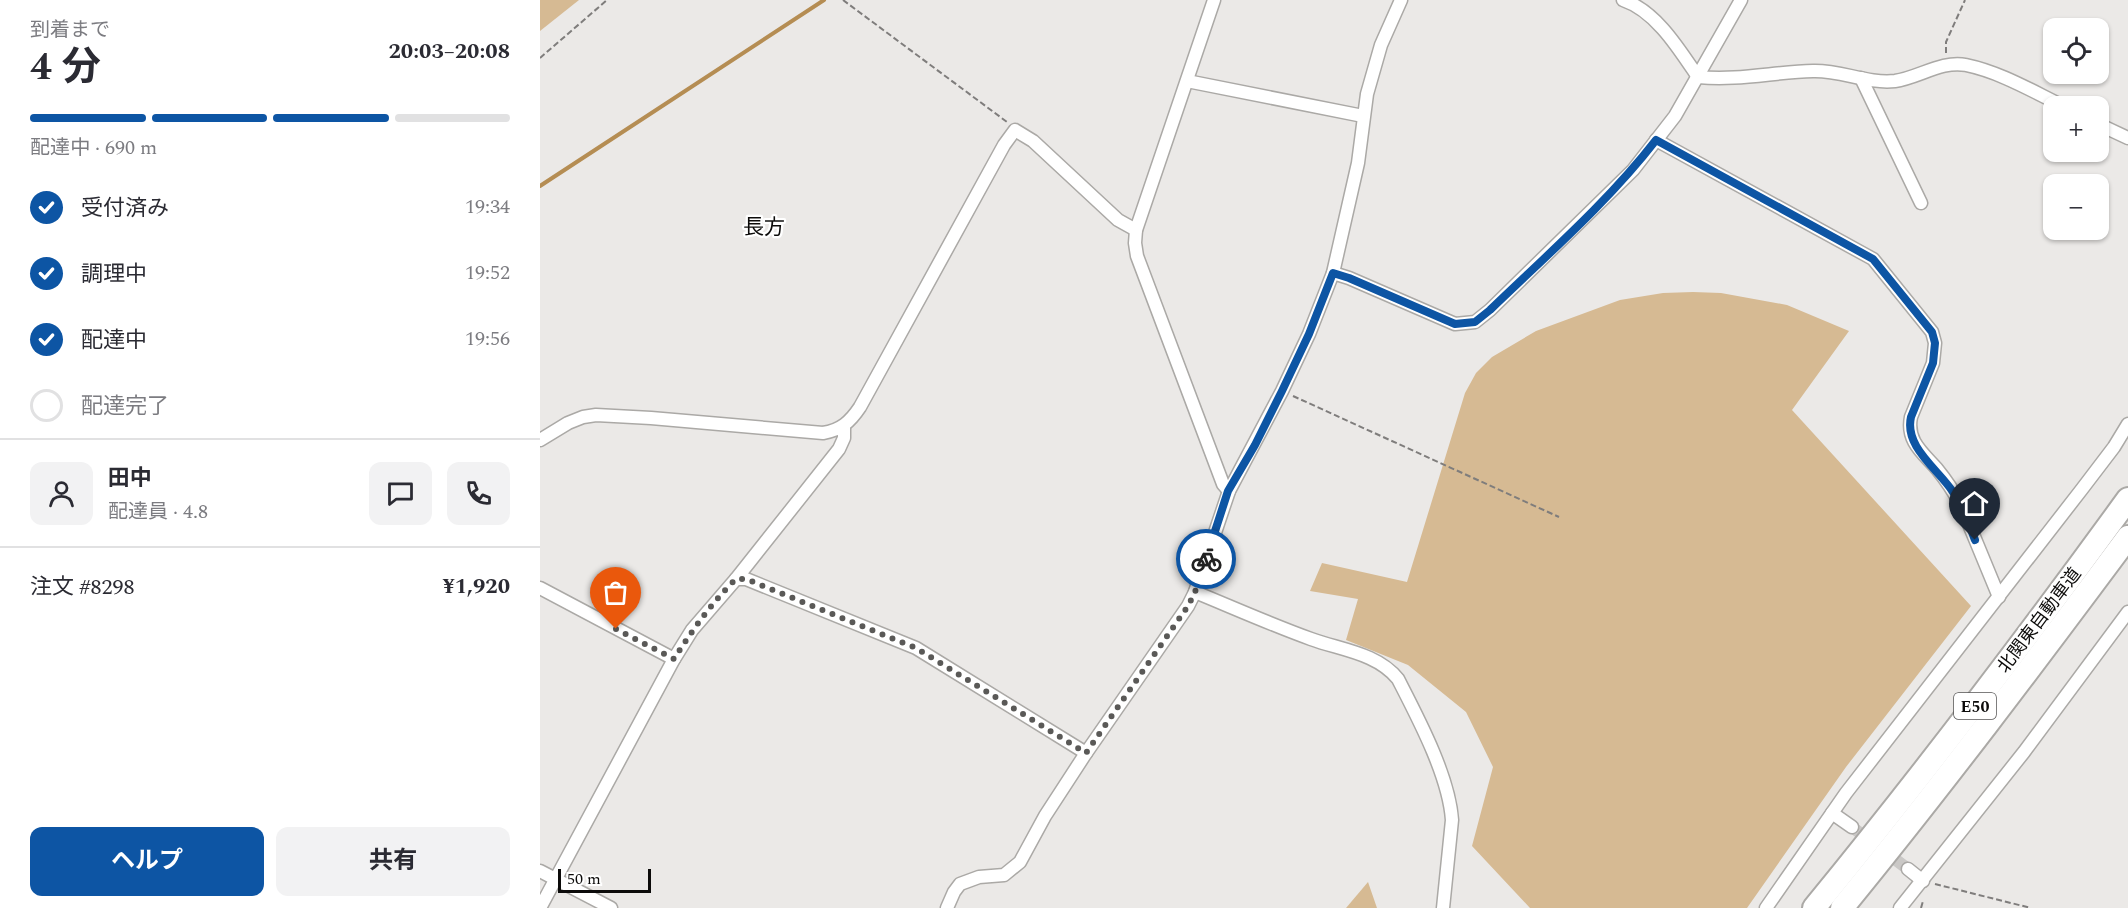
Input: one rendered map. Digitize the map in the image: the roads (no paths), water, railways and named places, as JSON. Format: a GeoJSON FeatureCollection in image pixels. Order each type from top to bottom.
{"type":"FeatureCollection","features":[{"type":"Feature","properties":{"kind":"highway","name":"北関東自動車道"},"geometry":{"type":"LineString","coordinates":[[1814,908],[1949,740],[2128,499]]}},
{"type":"Feature","properties":{"kind":"highway","name":"北関東自動車道"},"geometry":{"type":"LineString","coordinates":[[1842,908],[1981,733],[2128,537]]}},
{"type":"Feature","properties":{"kind":"street"},"geometry":{"type":"LineString","coordinates":[[1214,0],[1136,230],[1135,243],[1137,256],[1223,484],[1228,491]]}},
{"type":"Feature","properties":{"kind":"street"},"geometry":{"type":"LineString","coordinates":[[947,908],[960,884],[979,877],[1004,875],[1020,862],[1086,753],[1188,606],[1195,592],[1228,491],[1255,445],[1282,391],[1309,334],[1333,273],[1356,173],[1367,94],[1381,45],[1401,0]]}},
{"type":"Feature","properties":{"kind":"street"},"geometry":{"type":"LineString","coordinates":[[1623,0],[1644,11],[1660,27],[1698,76],[1721,79],[1829,71],[1878,81],[1893,81],[1911,78],[1946,66],[1963,64],[2002,77],[2043,96]]}},
{"type":"Feature","properties":{"kind":"street"},"geometry":{"type":"LineString","coordinates":[[1333,273],[1455,324],[1475,322],[1633,170],[1675,116],[1741,0]]}},
{"type":"Feature","properties":{"kind":"street"},"geometry":{"type":"LineString","coordinates":[[1861,78],[1921,203]]}},
{"type":"Feature","properties":{"kind":"street"},"geometry":{"type":"LineString","coordinates":[[1186,81],[1363,116]]}},
{"type":"Feature","properties":{"kind":"street"},"geometry":{"type":"LineString","coordinates":[[2109,129],[2128,138]]}},
{"type":"Feature","properties":{"kind":"street"},"geometry":{"type":"LineString","coordinates":[[540,440],[568,423],[582,417],[596,415],[651,417],[823,433],[844,426],[860,407],[1004,144],[1015,130],[1033,141],[1118,220],[1136,230]]}},
{"type":"Feature","properties":{"kind":"street"},"geometry":{"type":"LineString","coordinates":[[1656,140],[1873,259],[1932,332],[1935,352],[1911,417],[1909,427],[1911,438],[1961,505],[1999,597]]}},
{"type":"Feature","properties":{"kind":"street"},"geometry":{"type":"LineString","coordinates":[[1766,908],[1832,813],[2101,464],[2128,423]]}},
{"type":"Feature","properties":{"kind":"street"},"geometry":{"type":"LineString","coordinates":[[540,908],[674,659],[692,630],[736,579],[839,448],[844,438],[844,426]]}},
{"type":"Feature","properties":{"kind":"street"},"geometry":{"type":"LineString","coordinates":[[736,579],[746,579],[916,648],[1086,753]]}},
{"type":"Feature","properties":{"kind":"street"},"geometry":{"type":"LineString","coordinates":[[540,588],[674,659]]}},
{"type":"Feature","properties":{"kind":"street"},"geometry":{"type":"LineString","coordinates":[[1195,592],[1311,639],[1376,660],[1391,670],[1398,679],[1436,761],[1451,807],[1452,820],[1443,908]]}},
{"type":"Feature","properties":{"kind":"street"},"geometry":{"type":"LineString","coordinates":[[1900,908],[2045,724],[2128,612]]}},
{"type":"Feature","properties":{"kind":"street"},"geometry":{"type":"LineString","coordinates":[[1832,813],[1852,827]]}},
{"type":"Feature","properties":{"kind":"street"},"geometry":{"type":"LineString","coordinates":[[1908,868],[1923,881]]}},
{"type":"Feature","properties":{"kind":"street"},"geometry":{"type":"LineString","coordinates":[[540,872],[612,908]]}},
{"type":"Feature","properties":{"kind":"waterway"},"geometry":{"type":"LineString","coordinates":[[540,186],[824,0]]}},
{"type":"Feature","properties":{"kind":"tunnel"},"geometry":{"type":"LineString","coordinates":[[1852,827],[1908,869]]}},
{"type":"Feature","properties":{"kind":"district","name":"長方"},"geometry":{"type":"Point","coordinates":[764,227]}}]}
